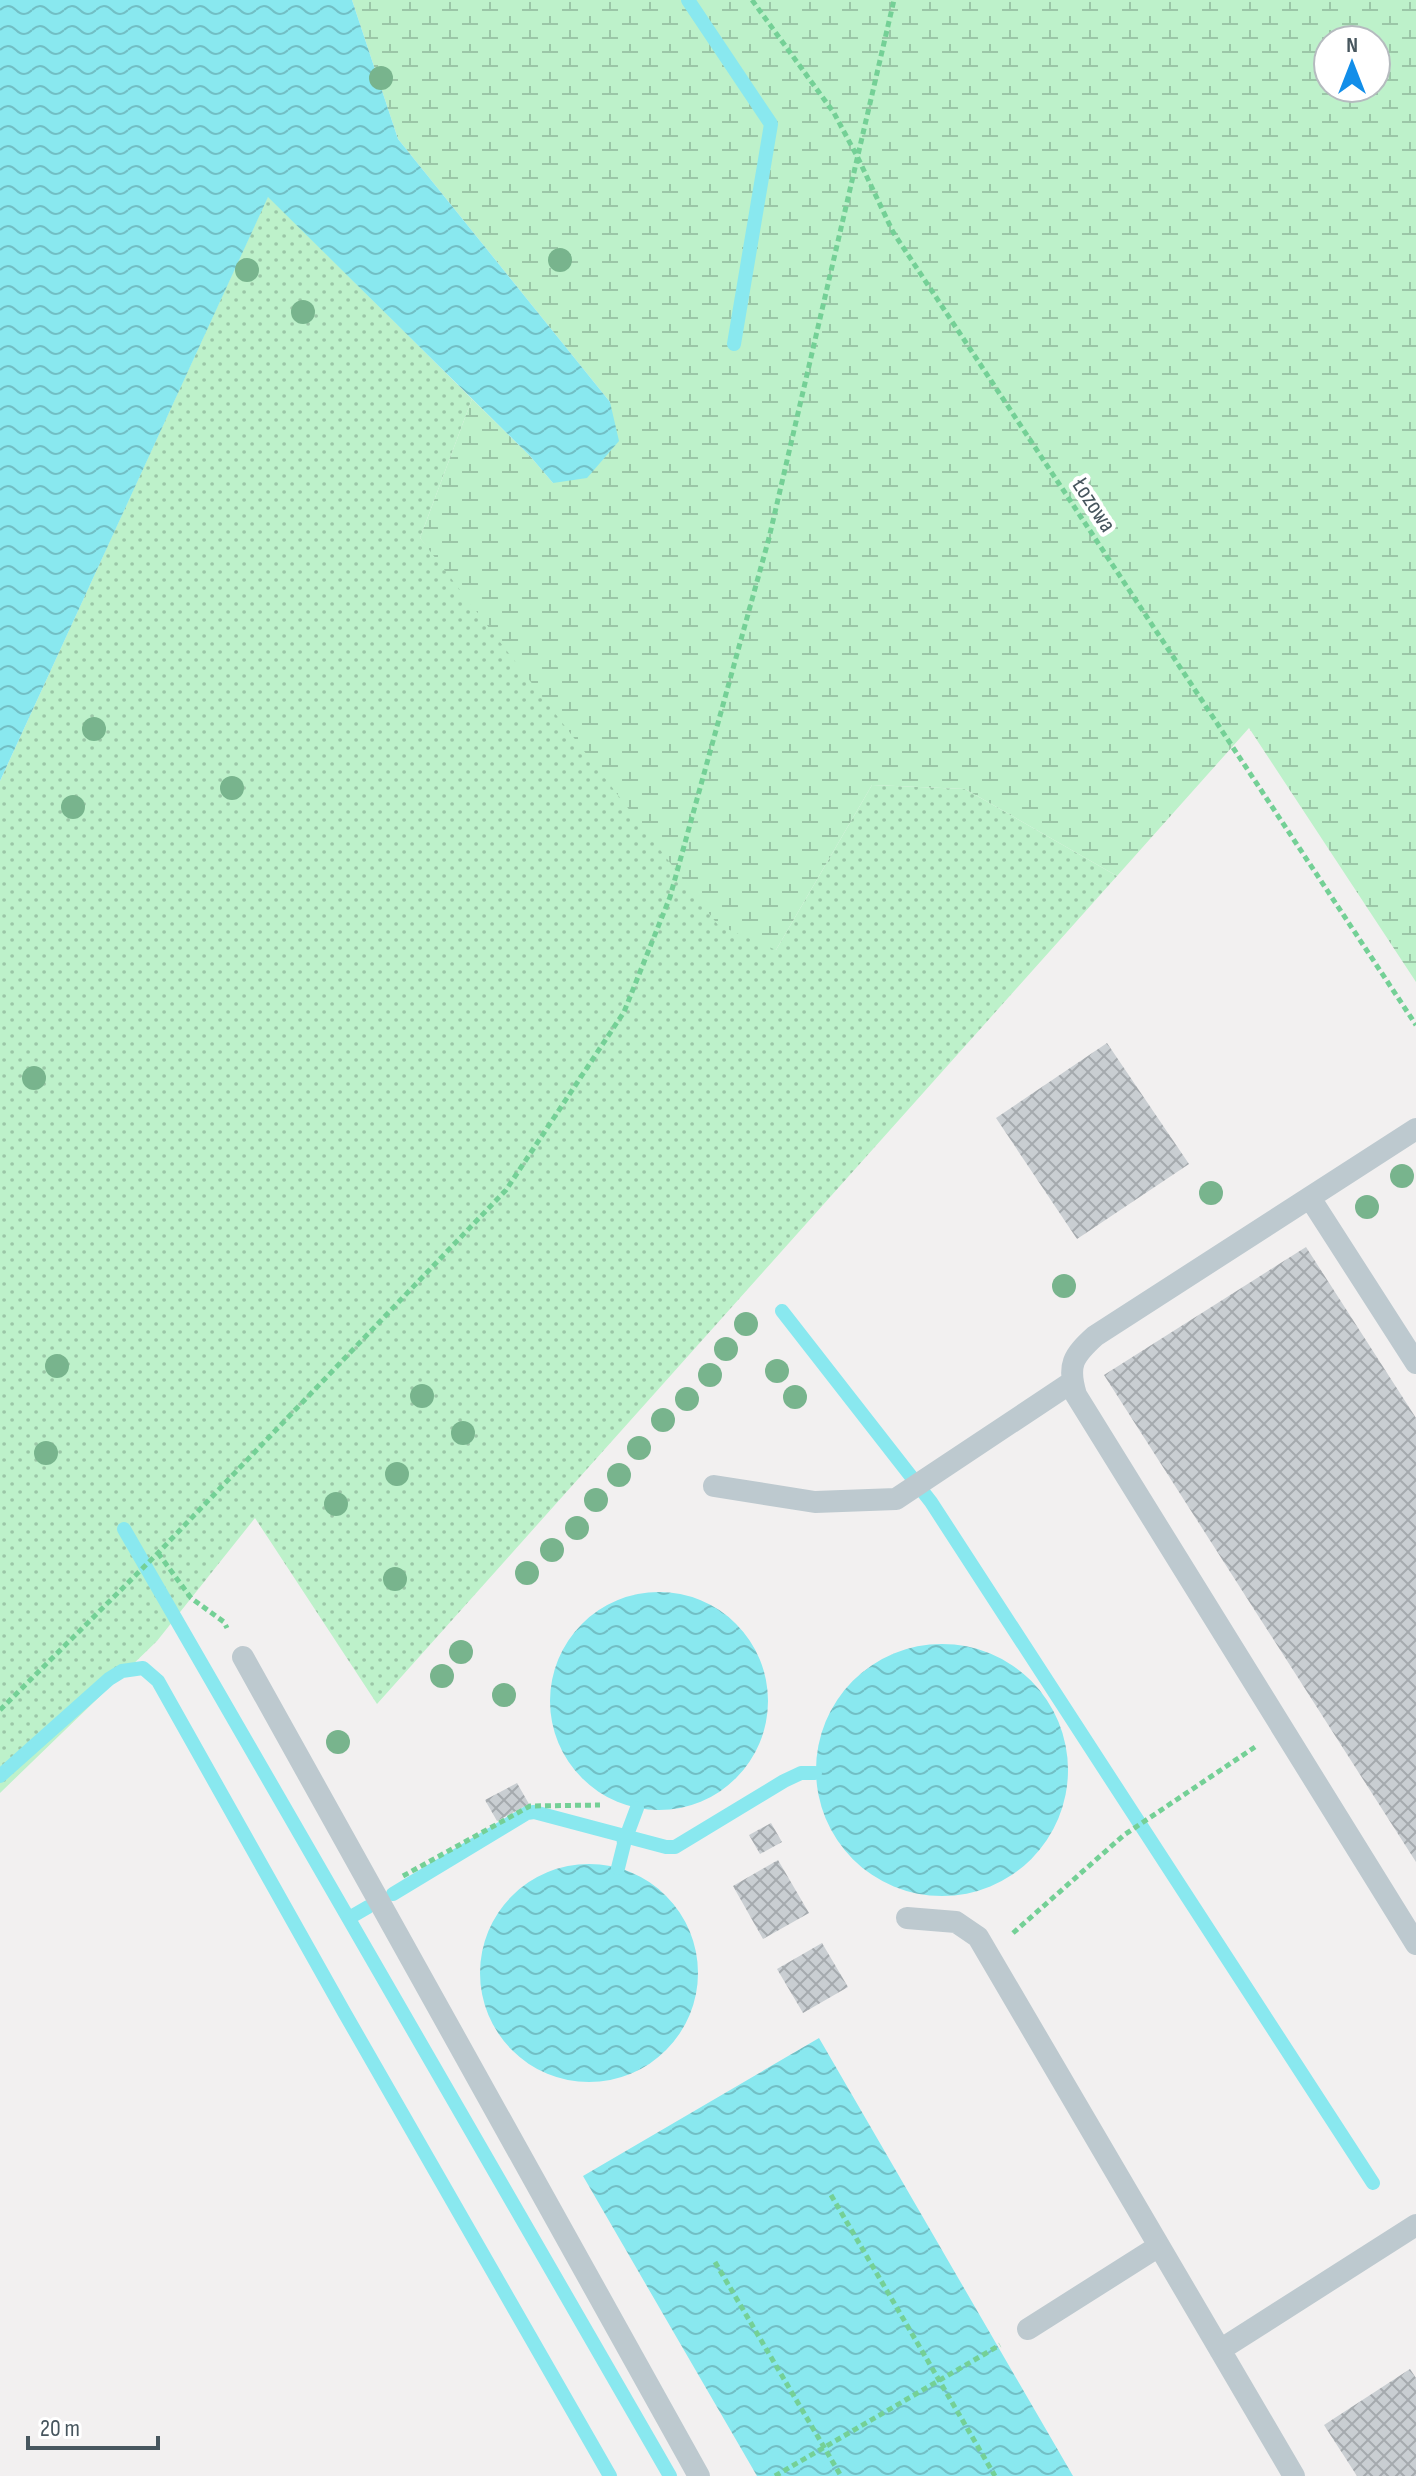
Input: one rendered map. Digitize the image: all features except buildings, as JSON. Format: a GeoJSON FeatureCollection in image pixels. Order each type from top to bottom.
{"type":"FeatureCollection","features":[{"type":"Feature","properties":{"kind":"lane"},"geometry":{"type":"LineString","coordinates":[[1416,1129],[1095,1336],[1076,1353],[1071,1375],[1076,1395],[1416,1944]]}},
{"type":"Feature","properties":{"kind":"lane"},"geometry":{"type":"LineString","coordinates":[[1310,1198],[1416,1363]]}},
{"type":"Feature","properties":{"kind":"lane"},"geometry":{"type":"LineString","coordinates":[[714,1486],[815,1502],[896,1499],[1072,1382]]}},
{"type":"Feature","properties":{"kind":"lane"},"geometry":{"type":"LineString","coordinates":[[243,1657],[699,2476]]}},
{"type":"Feature","properties":{"kind":"lane"},"geometry":{"type":"LineString","coordinates":[[907,1918],[956,1922],[978,1937],[1294,2476]]}},
{"type":"Feature","properties":{"kind":"lane"},"geometry":{"type":"LineString","coordinates":[[1220,2350],[1416,2225]]}},
{"type":"Feature","properties":{"kind":"lane"},"geometry":{"type":"LineString","coordinates":[[1028,2329],[1159,2246]]}},
{"type":"Feature","properties":{"kind":"path","name":"Łozowa"},"geometry":{"type":"LineString","coordinates":[[752,0],[834,113],[893,232],[1416,1025]]}},
{"type":"Feature","properties":{"kind":"path"},"geometry":{"type":"LineString","coordinates":[[0,1710],[158,1553],[506,1190],[624,1012],[670,897],[761,568],[894,0]]}},
{"type":"Feature","properties":{"kind":"path"},"geometry":{"type":"LineString","coordinates":[[158,1553],[191,1598],[224,1622]]}},
{"type":"Feature","properties":{"kind":"path"},"geometry":{"type":"LineString","coordinates":[[988,1955],[1124,1835],[1283,1729]]}},
{"type":"Feature","properties":{"kind":"path"},"geometry":{"type":"LineString","coordinates":[[374,1892],[530,1806],[600,1805]]}},
{"type":"Feature","properties":{"kind":"path"},"geometry":{"type":"LineString","coordinates":[[831,2195],[995,2476]]}},
{"type":"Feature","properties":{"kind":"path"},"geometry":{"type":"LineString","coordinates":[[715,2262],[841,2476]]}},
{"type":"Feature","properties":{"kind":"path"},"geometry":{"type":"LineString","coordinates":[[775,2476],[992,2350]]}},
{"type":"Feature","properties":{"kind":"green space"},"geometry":{"type":"Polygon","coordinates":[[[352,0],[1416,0],[1416,982],[1249,728],[1117,876],[965,789],[872,785],[776,950],[718,925],[420,538],[472,399],[553,483],[610,402],[398,139],[352,0]]]}},
{"type":"Feature","properties":{"kind":"green space"},"geometry":{"type":"Polygon","coordinates":[[[268,196],[472,399],[420,538],[776,950],[872,785],[965,789],[1117,876],[377,1704],[255,1518],[157,1641],[0,1793],[0,781],[268,196]]]}},
{"type":"Feature","properties":{"kind":"water"},"geometry":{"type":"Polygon","coordinates":[[[0,0],[352,0],[398,139],[610,402],[619,441],[587,478],[553,483],[530,456],[268,197],[0,781],[0,0]]]}},
{"type":"Feature","properties":{"kind":"water"},"geometry":{"type":"Polygon","coordinates":[[[659,1592],[701,1600],[720,1610],[736,1624],[750,1640],[760,1659],[768,1701],[760,1743],[750,1762],[736,1778],[720,1792],[701,1802],[659,1810],[617,1802],[598,1792],[582,1778],[568,1762],[558,1743],[550,1701],[558,1659],[568,1640],[582,1624],[598,1610],[617,1600],[659,1592]]]}},
{"type":"Feature","properties":{"kind":"water"},"geometry":{"type":"Polygon","coordinates":[[[942,1644],[990,1654],[1012,1665],[1031,1681],[1047,1700],[1058,1722],[1068,1770],[1058,1818],[1047,1840],[1031,1859],[1012,1875],[990,1886],[942,1896],[894,1886],[872,1875],[853,1859],[837,1840],[826,1818],[816,1770],[826,1722],[837,1700],[853,1681],[872,1665],[894,1654],[942,1644]]]}},
{"type":"Feature","properties":{"kind":"water"},"geometry":{"type":"Polygon","coordinates":[[[589,1864],[631,1872],[650,1882],[666,1896],[680,1912],[690,1931],[698,1973],[690,2015],[680,2034],[666,2050],[650,2064],[631,2074],[589,2082],[547,2074],[528,2064],[512,2050],[498,2034],[488,2015],[480,1973],[488,1931],[498,1912],[512,1896],[528,1882],[547,1872],[589,1864]]]}},
{"type":"Feature","properties":{"kind":"water"},"geometry":{"type":"Polygon","coordinates":[[[819,2038],[1073,2476],[757,2476],[583,2176],[819,2038]]]}},
{"type":"Feature","properties":{"kind":"waterway"},"geometry":{"type":"LineString","coordinates":[[688,0],[771,124],[734,344]]}},
{"type":"Feature","properties":{"kind":"waterway"},"geometry":{"type":"LineString","coordinates":[[782,1311],[931,1502],[1373,2183]]}},
{"type":"Feature","properties":{"kind":"waterway"},"geometry":{"type":"LineString","coordinates":[[124,1529],[670,2476]]}},
{"type":"Feature","properties":{"kind":"waterway"},"geometry":{"type":"LineString","coordinates":[[0,1776],[109,1679],[122,1671],[143,1668],[158,1681],[610,2476]]}},
{"type":"Feature","properties":{"kind":"waterway"},"geometry":{"type":"LineString","coordinates":[[393,1894],[527,1813],[534,1812],[675,1847],[784,1781],[801,1773],[815,1773]]}},
{"type":"Feature","properties":{"kind":"waterway"},"geometry":{"type":"LineString","coordinates":[[618,1868],[623,1836],[628,1832],[637,1808]]}},
{"type":"Feature","properties":{"kind":"waterway"},"geometry":{"type":"LineString","coordinates":[[349,1918],[368,1907]]}}]}
